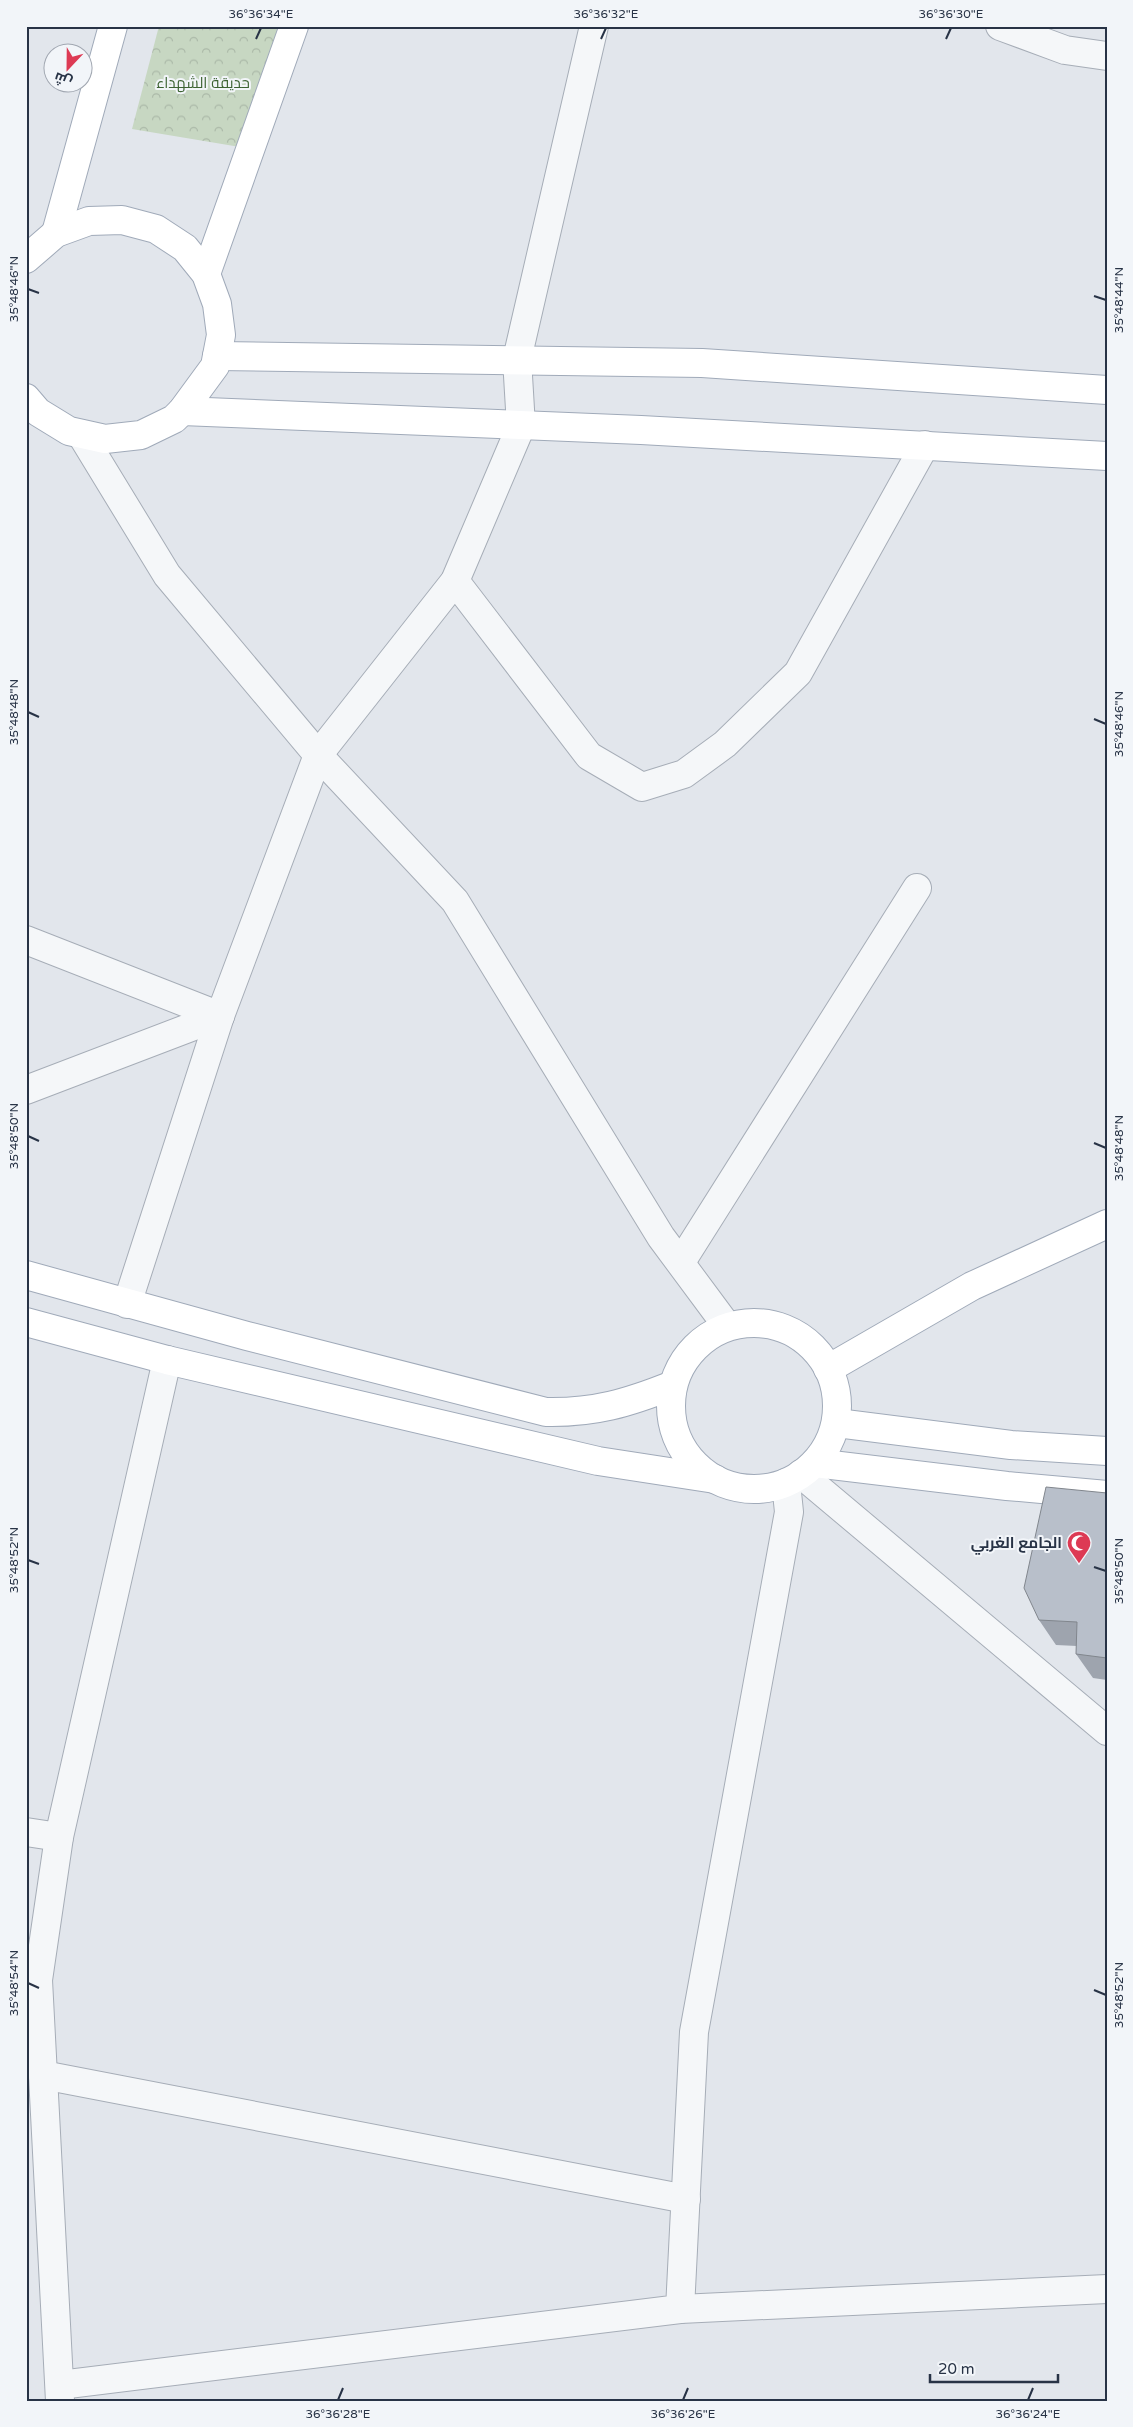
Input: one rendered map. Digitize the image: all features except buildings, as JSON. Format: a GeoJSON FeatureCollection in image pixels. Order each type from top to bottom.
{"type":"FeatureCollection","features":[{"type":"Feature","properties":{"kind":"main road"},"geometry":{"type":"LineString","coordinates":[[56,233],[113,26]]}},
{"type":"Feature","properties":{"kind":"main road"},"geometry":{"type":"LineString","coordinates":[[206,274],[294,26]]}},
{"type":"Feature","properties":{"kind":"main road"},"geometry":{"type":"LineString","coordinates":[[26,259],[56,233],[88,221],[122,220],[156,229],[185,248],[206,274],[217,304],[221,336],[215,366],[182,411],[174,419],[141,435],[105,439],[69,432],[38,412],[26,398]]}},
{"type":"Feature","properties":{"kind":"main road"},"geometry":{"type":"LineString","coordinates":[[217,356],[702,363],[1107,390]]}},
{"type":"Feature","properties":{"kind":"main road"},"geometry":{"type":"LineString","coordinates":[[182,411],[641,430],[1107,456]]}},
{"type":"Feature","properties":{"kind":"main road"},"geometry":{"type":"LineString","coordinates":[[828,1369],[972,1286],[1107,1224]]}},
{"type":"Feature","properties":{"kind":"main road"},"geometry":{"type":"LineString","coordinates":[[26,1275],[127,1304],[546,1412],[578,1413],[631,1402],[673,1385]]}},
{"type":"Feature","properties":{"kind":"main road"},"geometry":{"type":"LineString","coordinates":[[26,1322],[168,1360],[598,1460],[714,1479],[740,1488],[767,1488],[800,1473],[830,1441],[836,1423],[836,1387],[825,1361],[806,1341],[785,1328],[754,1322],[727,1326],[703,1339],[684,1360],[673,1385],[671,1413],[678,1440],[693,1462],[714,1479]]}},
{"type":"Feature","properties":{"kind":"main road"},"geometry":{"type":"LineString","coordinates":[[836,1423],[1011,1445],[1107,1451]]}},
{"type":"Feature","properties":{"kind":"main road"},"geometry":{"type":"LineString","coordinates":[[800,1473],[1007,1486],[1107,1495]]}},
{"type":"Feature","properties":{"kind":"street"},"geometry":{"type":"LineString","coordinates":[[127,1304],[220,1016],[318,755],[455,581],[522,426],[517,359],[594,26]]}},
{"type":"Feature","properties":{"kind":"street"},"geometry":{"type":"LineString","coordinates":[[1000,26],[1064,50],[1107,56]]}},
{"type":"Feature","properties":{"kind":"street"},"geometry":{"type":"LineString","coordinates":[[81,434],[167,575],[318,755],[455,901],[661,1237],[727,1326]]}},
{"type":"Feature","properties":{"kind":"street"},"geometry":{"type":"LineString","coordinates":[[455,581],[589,756],[642,787],[684,774],[691,769],[724,744],[798,672],[925,445]]}},
{"type":"Feature","properties":{"kind":"street"},"geometry":{"type":"LineString","coordinates":[[681,1262],[917,888]]}},
{"type":"Feature","properties":{"kind":"street"},"geometry":{"type":"LineString","coordinates":[[26,940],[220,1016]]}},
{"type":"Feature","properties":{"kind":"street"},"geometry":{"type":"LineString","coordinates":[[26,1090],[220,1016]]}},
{"type":"Feature","properties":{"kind":"street"},"geometry":{"type":"LineString","coordinates":[[168,1360],[59,1837],[38,1980],[43,2075],[38,2191],[60,2393],[680,2309],[1107,2289]]}},
{"type":"Feature","properties":{"kind":"street"},"geometry":{"type":"LineString","coordinates":[[680,2309],[694,2032],[789,1512],[800,1473],[1107,1731]]}},
{"type":"Feature","properties":{"kind":"street"},"geometry":{"type":"LineString","coordinates":[[26,1832],[59,1837]]}},
{"type":"Feature","properties":{"kind":"street"},"geometry":{"type":"LineString","coordinates":[[43,2075],[686,2199]]}},
{"type":"Feature","properties":{"kind":"green space","name":"حديقة الشهداء"},"geometry":{"type":"Polygon","coordinates":[[[159,26],[278,26],[246,148],[132,129],[159,26]]]}},
{"type":"Feature","properties":{"kind":"place","name":"الجامع الغربي"},"geometry":{"type":"Point","coordinates":[1079,1564]}}]}
